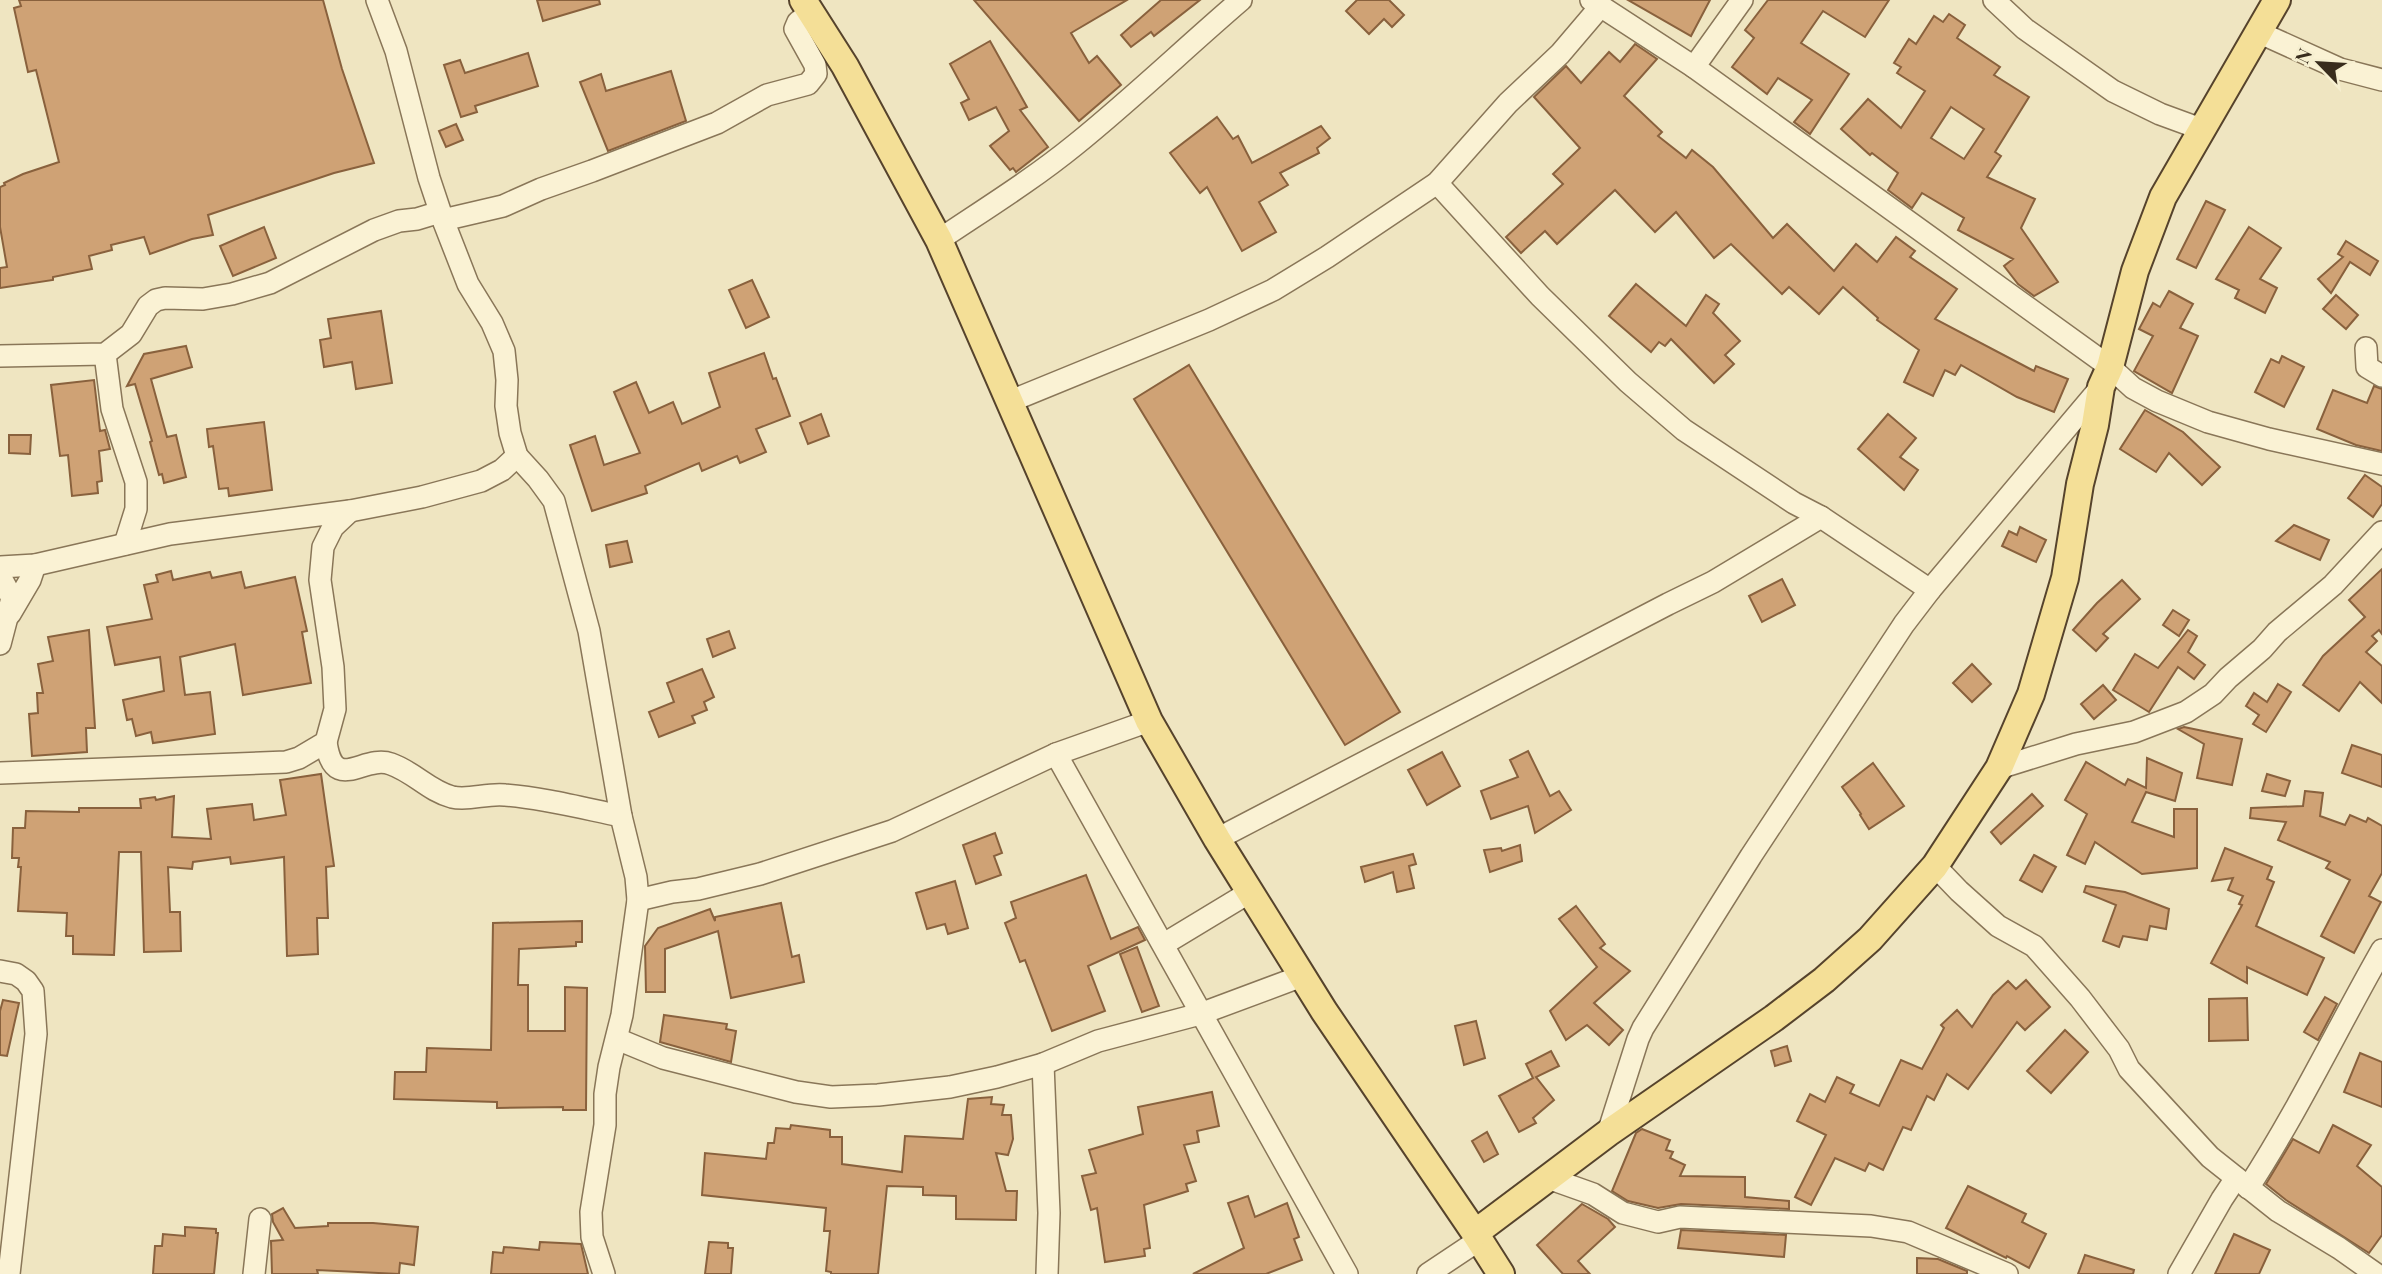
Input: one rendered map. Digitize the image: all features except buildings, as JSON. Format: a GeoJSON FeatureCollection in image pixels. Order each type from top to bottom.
{"type":"FeatureCollection","features":[{"type":"Feature","properties":{"kind":"main road"},"geometry":{"type":"LineString","coordinates":[[1477,1236],[1608,1133],[1774,1018],[1824,980],[1870,939],[1935,866],[1999,768],[2031,694],[2064,578],[2080,484],[2135,271],[2163,197],[2277,0]]}},
{"type":"Feature","properties":{"kind":"main road"},"geometry":{"type":"LineString","coordinates":[[807,6],[845,66],[939,240],[1149,721],[1301,976],[1500,1274]]}},
{"type":"Feature","properties":{"kind":"street"},"geometry":{"type":"LineString","coordinates":[[377,0],[396,51],[441,216],[468,284],[492,323],[504,351],[506,406],[517,456],[554,500],[589,631],[621,816],[632,857],[639,900],[617,1039],[609,1067],[605,1125],[591,1212],[592,1237],[604,1274]]}},
{"type":"Feature","properties":{"kind":"street"},"geometry":{"type":"LineString","coordinates":[[939,240],[1036,175],[1074,145],[1159,74],[1241,0]]}},
{"type":"Feature","properties":{"kind":"street"},"geometry":{"type":"LineString","coordinates":[[1695,66],[1742,0]]}},
{"type":"Feature","properties":{"kind":"street"},"geometry":{"type":"LineString","coordinates":[[1994,0],[2025,29],[2113,91],[2201,130]]}},
{"type":"Feature","properties":{"kind":"street"},"geometry":{"type":"LineString","coordinates":[[1011,401],[1209,320],[1273,290],[1437,183],[1508,103],[1560,54],[1596,4],[1695,66],[2106,377],[2208,422],[2269,439],[2382,464]]}},
{"type":"Feature","properties":{"kind":"street"},"geometry":{"type":"LineString","coordinates":[[0,356],[105,354],[131,334],[148,306],[156,300],[203,299],[232,294],[270,283],[374,230],[399,221],[503,206],[717,122],[767,95],[808,84],[816,74],[815,65],[795,29],[807,6]]}},
{"type":"Feature","properties":{"kind":"street"},"geometry":{"type":"LineString","coordinates":[[2258,32],[2340,69],[2382,80]]}},
{"type":"Feature","properties":{"kind":"street"},"geometry":{"type":"LineString","coordinates":[[1437,183],[1540,296],[1646,398],[1684,430],[1930,590]]}},
{"type":"Feature","properties":{"kind":"street"},"geometry":{"type":"LineString","coordinates":[[2366,348],[2367,367],[2382,376]]}},
{"type":"Feature","properties":{"kind":"street"},"geometry":{"type":"LineString","coordinates":[[105,354],[112,409],[136,482],[136,509],[125,544]]}},
{"type":"Feature","properties":{"kind":"street"},"geometry":{"type":"LineString","coordinates":[[1608,1133],[1643,1028],[1766,833],[1904,624],[2106,377]]}},
{"type":"Feature","properties":{"kind":"street"},"geometry":{"type":"LineString","coordinates":[[0,567],[35,565],[170,534],[350,511],[422,497],[481,481],[502,470],[517,456]]}},
{"type":"Feature","properties":{"kind":"street"},"geometry":{"type":"LineString","coordinates":[[350,511],[333,527],[323,547],[320,580],[333,667],[335,709],[326,742],[328,757],[333,765],[343,771],[382,762],[393,764],[437,792],[455,798],[470,799],[488,794],[509,795],[621,816]]}},
{"type":"Feature","properties":{"kind":"street"},"geometry":{"type":"LineString","coordinates":[[1217,839],[1713,582],[1821,517]]}},
{"type":"Feature","properties":{"kind":"street"},"geometry":{"type":"LineString","coordinates":[[1999,768],[2076,744],[2134,732],[2186,712],[2213,694],[2277,632],[2333,585],[2382,532]]}},
{"type":"Feature","properties":{"kind":"street"},"geometry":{"type":"LineString","coordinates":[[8,616],[30,580],[35,565]]}},
{"type":"Feature","properties":{"kind":"street"},"geometry":{"type":"LineString","coordinates":[[0,576],[12,598],[0,644]]}},
{"type":"Feature","properties":{"kind":"street"},"geometry":{"type":"LineString","coordinates":[[639,900],[760,874],[892,831],[1055,754],[1149,721]]}},
{"type":"Feature","properties":{"kind":"street"},"geometry":{"type":"LineString","coordinates":[[0,773],[286,762],[299,758],[326,742]]}},
{"type":"Feature","properties":{"kind":"street"},"geometry":{"type":"LineString","coordinates":[[1055,754],[1348,1274]]}},
{"type":"Feature","properties":{"kind":"street"},"geometry":{"type":"LineString","coordinates":[[1935,866],[1998,926],[2034,946],[2080,998],[2119,1049],[2129,1069],[2210,1157],[2278,1211],[2376,1274]]}},
{"type":"Feature","properties":{"kind":"street"},"geometry":{"type":"LineString","coordinates":[[1164,944],[1250,892]]}},
{"type":"Feature","properties":{"kind":"street"},"geometry":{"type":"LineString","coordinates":[[2179,1274],[2222,1199],[2242,1183],[2295,1111],[2382,950]]}},
{"type":"Feature","properties":{"kind":"street"},"geometry":{"type":"LineString","coordinates":[[0,971],[16,974],[26,981],[33,991],[36,1034],[9,1274]]}},
{"type":"Feature","properties":{"kind":"street"},"geometry":{"type":"LineString","coordinates":[[617,1039],[663,1058],[796,1092],[831,1097],[878,1094],[950,1087],[998,1077],[1043,1064],[1098,1041],[1200,1014],[1301,976]]}},
{"type":"Feature","properties":{"kind":"street"},"geometry":{"type":"LineString","coordinates":[[1043,1064],[1049,1213],[1046,1274]]}},
{"type":"Feature","properties":{"kind":"street"},"geometry":{"type":"LineString","coordinates":[[1548,1178],[1594,1194],[1623,1213],[1658,1222],[1680,1217],[1871,1226],[1908,1232],[2007,1274]]}},
{"type":"Feature","properties":{"kind":"street"},"geometry":{"type":"LineString","coordinates":[[254,1274],[260,1219]]}},
{"type":"Feature","properties":{"kind":"street"},"geometry":{"type":"LineString","coordinates":[[1428,1274],[1477,1236]]}}]}
